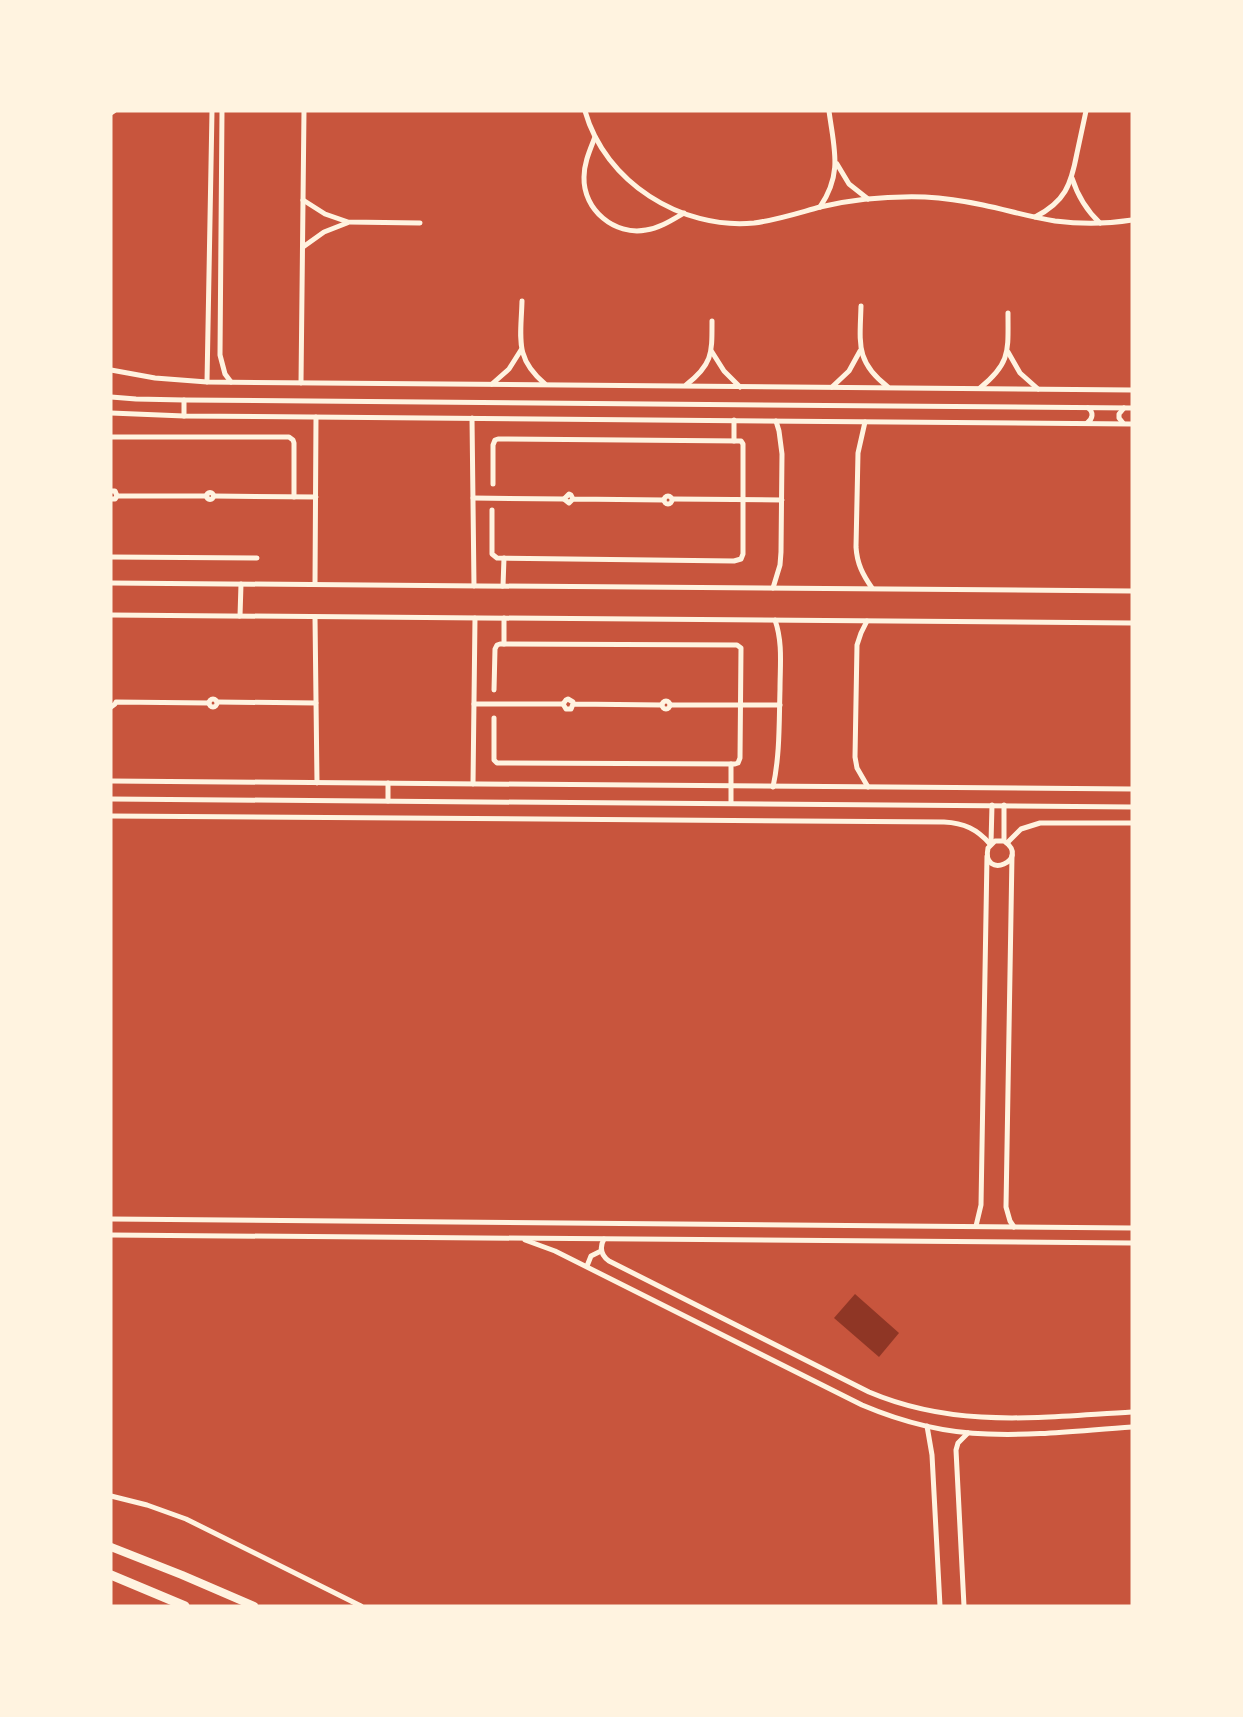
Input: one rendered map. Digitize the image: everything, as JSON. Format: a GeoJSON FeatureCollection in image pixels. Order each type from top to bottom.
{"type":"FeatureCollection","features":[{"type":"Feature","properties":{"kind":"highway"},"geometry":{"type":"LineString","coordinates":[[111,1547],[254,1606]]}},
{"type":"Feature","properties":{"kind":"highway"},"geometry":{"type":"LineString","coordinates":[[111,1575],[185,1606]]}},
{"type":"Feature","properties":{"kind":"street"},"geometry":{"type":"LineString","coordinates":[[207,382],[212,111]]}},
{"type":"Feature","properties":{"kind":"street"},"geometry":{"type":"LineString","coordinates":[[222,111],[220,355],[225,374],[231,382]]}},
{"type":"Feature","properties":{"kind":"street"},"geometry":{"type":"LineString","coordinates":[[301,383],[304,111]]}},
{"type":"Feature","properties":{"kind":"street"},"geometry":{"type":"LineString","coordinates":[[585,111],[595,137],[607,158],[641,192],[662,204],[706,220],[751,223],[773,220],[820,207],[868,199],[903,197],[984,205],[1056,221],[1100,223],[1132,220]]}},
{"type":"Feature","properties":{"kind":"street"},"geometry":{"type":"LineString","coordinates":[[829,111],[836,163],[849,184],[868,199]]}},
{"type":"Feature","properties":{"kind":"street"},"geometry":{"type":"LineString","coordinates":[[1034,217],[1047,211],[1066,191],[1072,178],[1086,111]]}},
{"type":"Feature","properties":{"kind":"street"},"geometry":{"type":"LineString","coordinates":[[595,137],[586,163],[584,178],[586,194],[603,219],[616,227],[631,231],[646,230],[661,226],[684,213]]}},
{"type":"Feature","properties":{"kind":"street"},"geometry":{"type":"LineString","coordinates":[[820,207],[832,186],[836,163]]}},
{"type":"Feature","properties":{"kind":"street"},"geometry":{"type":"LineString","coordinates":[[1072,178],[1082,203],[1100,223]]}},
{"type":"Feature","properties":{"kind":"street"},"geometry":{"type":"LineString","coordinates":[[303,200],[325,214],[348,222],[420,223]]}},
{"type":"Feature","properties":{"kind":"street"},"geometry":{"type":"LineString","coordinates":[[303,247],[324,232],[348,222]]}},
{"type":"Feature","properties":{"kind":"street"},"geometry":{"type":"LineString","coordinates":[[522,301],[521,350],[530,370],[546,385]]}},
{"type":"Feature","properties":{"kind":"street"},"geometry":{"type":"LineString","coordinates":[[831,387],[849,371],[860,351],[861,306]]}},
{"type":"Feature","properties":{"kind":"street"},"geometry":{"type":"LineString","coordinates":[[980,388],[997,372],[1008,352],[1008,314]]}},
{"type":"Feature","properties":{"kind":"street"},"geometry":{"type":"LineString","coordinates":[[685,386],[701,371],[712,352],[712,321]]}},
{"type":"Feature","properties":{"kind":"street"},"geometry":{"type":"LineString","coordinates":[[492,384],[509,369],[521,350]]}},
{"type":"Feature","properties":{"kind":"street"},"geometry":{"type":"LineString","coordinates":[[860,351],[871,372],[889,388]]}},
{"type":"Feature","properties":{"kind":"street"},"geometry":{"type":"LineString","coordinates":[[712,352],[724,371],[740,387]]}},
{"type":"Feature","properties":{"kind":"street"},"geometry":{"type":"LineString","coordinates":[[1008,352],[1020,373],[1038,389]]}},
{"type":"Feature","properties":{"kind":"street"},"geometry":{"type":"LineString","coordinates":[[111,370],[155,378],[207,382],[1131,389]]}},
{"type":"Feature","properties":{"kind":"street"},"geometry":{"type":"LineString","coordinates":[[111,397],[184,400],[1132,408]]}},
{"type":"Feature","properties":{"kind":"street"},"geometry":{"type":"LineString","coordinates":[[184,400],[184,416]]}},
{"type":"Feature","properties":{"kind":"street"},"geometry":{"type":"LineString","coordinates":[[1087,407],[1092,417],[1087,423]]}},
{"type":"Feature","properties":{"kind":"street"},"geometry":{"type":"LineString","coordinates":[[1124,408],[1119,414],[1124,424]]}},
{"type":"Feature","properties":{"kind":"street"},"geometry":{"type":"LineString","coordinates":[[111,413],[184,416],[1132,424]]}},
{"type":"Feature","properties":{"kind":"street"},"geometry":{"type":"LineString","coordinates":[[315,584],[316,417]]}},
{"type":"Feature","properties":{"kind":"street"},"geometry":{"type":"LineString","coordinates":[[472,418],[474,586]]}},
{"type":"Feature","properties":{"kind":"street"},"geometry":{"type":"LineString","coordinates":[[734,420],[734,441]]}},
{"type":"Feature","properties":{"kind":"street"},"geometry":{"type":"LineString","coordinates":[[772,588],[780,558],[782,501],[782,442],[776,421]]}},
{"type":"Feature","properties":{"kind":"street"},"geometry":{"type":"LineString","coordinates":[[865,422],[858,453],[856,547],[860,569],[872,588]]}},
{"type":"Feature","properties":{"kind":"street"},"geometry":{"type":"LineString","coordinates":[[111,437],[289,437],[294,440],[294,497]]}},
{"type":"Feature","properties":{"kind":"street"},"geometry":{"type":"LineString","coordinates":[[492,484],[493,445],[498,439],[741,441],[743,444],[743,554],[738,560],[495,558],[492,554],[492,510]]}},
{"type":"Feature","properties":{"kind":"street"},"geometry":{"type":"LineString","coordinates":[[111,491],[115,491],[114,497],[207,496],[210,500],[214,496],[315,497]]}},
{"type":"Feature","properties":{"kind":"street"},"geometry":{"type":"LineString","coordinates":[[473,498],[564,499],[569,494],[573,499],[664,500],[669,504],[673,499],[782,501]]}},
{"type":"Feature","properties":{"kind":"street"},"geometry":{"type":"LineString","coordinates":[[111,557],[257,558]]}},
{"type":"Feature","properties":{"kind":"street"},"geometry":{"type":"LineString","coordinates":[[503,586],[504,558]]}},
{"type":"Feature","properties":{"kind":"street"},"geometry":{"type":"LineString","coordinates":[[111,583],[1132,591]]}},
{"type":"Feature","properties":{"kind":"street"},"geometry":{"type":"LineString","coordinates":[[240,616],[241,584]]}},
{"type":"Feature","properties":{"kind":"street"},"geometry":{"type":"LineString","coordinates":[[111,615],[1132,623]]}},
{"type":"Feature","properties":{"kind":"street"},"geometry":{"type":"LineString","coordinates":[[315,617],[317,783]]}},
{"type":"Feature","properties":{"kind":"street"},"geometry":{"type":"LineString","coordinates":[[473,784],[475,618]]}},
{"type":"Feature","properties":{"kind":"street"},"geometry":{"type":"LineString","coordinates":[[504,618],[504,644]]}},
{"type":"Feature","properties":{"kind":"street"},"geometry":{"type":"LineString","coordinates":[[773,787],[778,755],[780,705],[780,640],[775,620]]}},
{"type":"Feature","properties":{"kind":"street"},"geometry":{"type":"LineString","coordinates":[[867,621],[857,645],[854,746],[857,768],[868,787]]}},
{"type":"Feature","properties":{"kind":"street"},"geometry":{"type":"LineString","coordinates":[[494,690],[497,645],[739,646],[741,648],[740,758],[738,763],[497,763],[494,760],[494,718]]}},
{"type":"Feature","properties":{"kind":"street"},"geometry":{"type":"LineString","coordinates":[[111,697],[115,699],[113,704],[208,703],[213,699],[217,702],[316,703]]}},
{"type":"Feature","properties":{"kind":"street"},"geometry":{"type":"LineString","coordinates":[[474,704],[564,704],[568,699],[573,704],[662,705],[666,701],[670,705],[780,705]]}},
{"type":"Feature","properties":{"kind":"street"},"geometry":{"type":"LineString","coordinates":[[731,764],[731,803]]}},
{"type":"Feature","properties":{"kind":"street"},"geometry":{"type":"LineString","coordinates":[[111,781],[1132,789]]}},
{"type":"Feature","properties":{"kind":"street"},"geometry":{"type":"LineString","coordinates":[[388,783],[388,801]]}},
{"type":"Feature","properties":{"kind":"street"},"geometry":{"type":"LineString","coordinates":[[111,799],[1132,807]]}},
{"type":"Feature","properties":{"kind":"street"},"geometry":{"type":"LineString","coordinates":[[976,1226],[981,1205],[986,852],[990,844],[992,805]]}},
{"type":"Feature","properties":{"kind":"street"},"geometry":{"type":"LineString","coordinates":[[1004,805],[1005,842]]}},
{"type":"Feature","properties":{"kind":"street"},"geometry":{"type":"LineString","coordinates":[[111,816],[946,822],[975,829],[990,844]]}},
{"type":"Feature","properties":{"kind":"street"},"geometry":{"type":"LineString","coordinates":[[1005,842],[1021,829],[1040,823],[1132,823]]}},
{"type":"Feature","properties":{"kind":"street"},"geometry":{"type":"LineString","coordinates":[[990,844],[999,840],[1005,842],[1012,850],[1006,1207],[1014,1227]]}},
{"type":"Feature","properties":{"kind":"street"},"geometry":{"type":"LineString","coordinates":[[987,856],[992,863],[1000,866],[1008,862],[1012,855]]}},
{"type":"Feature","properties":{"kind":"street"},"geometry":{"type":"LineString","coordinates":[[111,1219],[1132,1228]]}},
{"type":"Feature","properties":{"kind":"street"},"geometry":{"type":"LineString","coordinates":[[364,1221],[364,1237]]}},
{"type":"Feature","properties":{"kind":"street"},"geometry":{"type":"LineString","coordinates":[[834,1225],[834,1241]]}},
{"type":"Feature","properties":{"kind":"street"},"geometry":{"type":"LineString","coordinates":[[111,1235],[1132,1243]]}},
{"type":"Feature","properties":{"kind":"street"},"geometry":{"type":"LineString","coordinates":[[518,1238],[543,1246],[586,1266],[862,1406],[890,1416],[927,1426],[968,1433],[1006,1434],[1132,1427]]}},
{"type":"Feature","properties":{"kind":"street"},"geometry":{"type":"LineString","coordinates":[[604,1239],[601,1251],[609,1261],[869,1392],[896,1402],[950,1415],[988,1419],[1132,1412]]}},
{"type":"Feature","properties":{"kind":"street"},"geometry":{"type":"LineString","coordinates":[[586,1266],[591,1256],[601,1251]]}},
{"type":"Feature","properties":{"kind":"street"},"geometry":{"type":"LineString","coordinates":[[927,1426],[932,1455],[940,1606]]}},
{"type":"Feature","properties":{"kind":"street"},"geometry":{"type":"LineString","coordinates":[[964,1606],[956,1450],[958,1443],[968,1433]]}},
{"type":"Feature","properties":{"kind":"street"},"geometry":{"type":"LineString","coordinates":[[111,1496],[147,1505],[186,1519],[361,1606]]}},
{"type":"Feature","properties":{"kind":"shaded area"},"geometry":{"type":"Polygon","coordinates":[[[855,1294],[899,1333],[879,1357],[834,1318],[855,1294]]]}}]}
